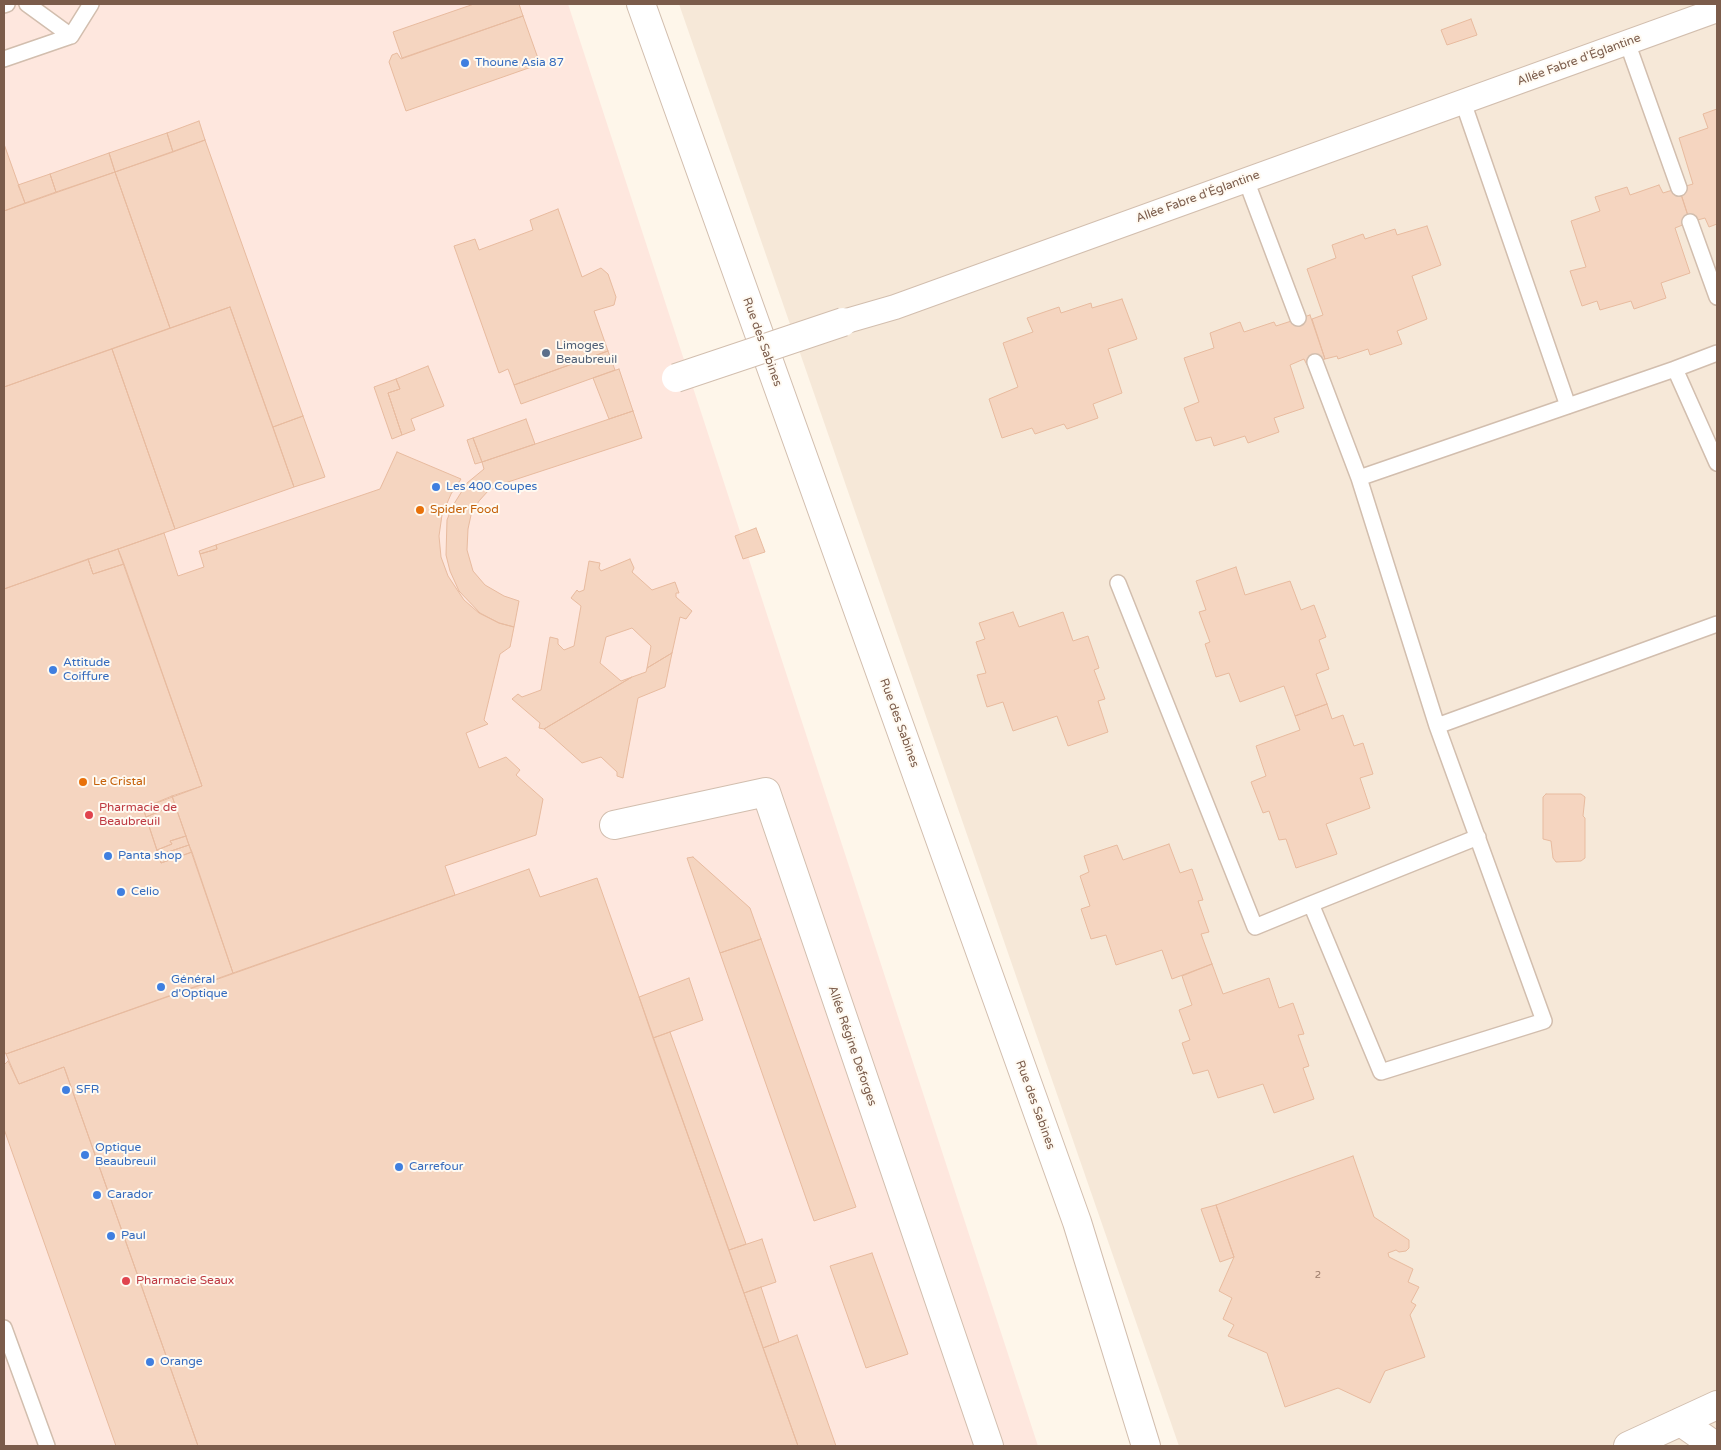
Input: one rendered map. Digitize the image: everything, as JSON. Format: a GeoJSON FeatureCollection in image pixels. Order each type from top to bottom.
{"type":"FeatureCollection","features":[{"type":"Feature","properties":{"kind":"street","name":"Rue des Sabines"},"geometry":{"type":"LineString","coordinates":[[641,4],[1077,1222],[1146,1446]]}},
{"type":"Feature","properties":{"kind":"street","name":"Allée Fabre d'Églantine"},"geometry":{"type":"LineString","coordinates":[[676,378],[843,322],[894,307],[1717,10]]}},
{"type":"Feature","properties":{"kind":"street","name":"Allée Régine Deforges"},"geometry":{"type":"LineString","coordinates":[[614,825],[766,792],[989,1446]]}},
{"type":"Feature","properties":{"kind":"street"},"geometry":{"type":"LineString","coordinates":[[1628,1446],[1717,1405]]}},
{"type":"Feature","properties":{"kind":"street"},"geometry":{"type":"LineString","coordinates":[[1681,1422],[1715,1446]]}},
{"type":"Feature","properties":{"kind":"lane"},"geometry":{"type":"LineString","coordinates":[[27,4],[71,36]]}},
{"type":"Feature","properties":{"kind":"lane"},"geometry":{"type":"LineString","coordinates":[[4,59],[71,36],[91,4]]}},
{"type":"Feature","properties":{"kind":"lane"},"geometry":{"type":"LineString","coordinates":[[1627,42],[1679,188]]}},
{"type":"Feature","properties":{"kind":"lane"},"geometry":{"type":"LineString","coordinates":[[1462,102],[1568,406]]}},
{"type":"Feature","properties":{"kind":"lane"},"geometry":{"type":"LineString","coordinates":[[1246,180],[1298,318]]}},
{"type":"Feature","properties":{"kind":"lane"},"geometry":{"type":"LineString","coordinates":[[1690,222],[1717,297]]}},
{"type":"Feature","properties":{"kind":"lane"},"geometry":{"type":"LineString","coordinates":[[1359,478],[1675,370],[1717,353]]}},
{"type":"Feature","properties":{"kind":"lane"},"geometry":{"type":"LineString","coordinates":[[1311,904],[1381,1072],[1544,1021],[1438,726],[1359,478],[1315,362]]}},
{"type":"Feature","properties":{"kind":"lane"},"geometry":{"type":"LineString","coordinates":[[1675,370],[1717,463]]}},
{"type":"Feature","properties":{"kind":"lane"},"geometry":{"type":"LineString","coordinates":[[1118,583],[1255,927],[1478,837]]}},
{"type":"Feature","properties":{"kind":"lane"},"geometry":{"type":"LineString","coordinates":[[1438,726],[1717,624]]}},
{"type":"Feature","properties":{"kind":"lane"},"geometry":{"type":"LineString","coordinates":[[4,1328],[47,1446]]}},
{"type":"Feature","properties":{"kind":"shaded area"},"geometry":{"type":"Polygon","coordinates":[[[4,4],[568,4],[1038,1446],[4,1446],[4,4]]]}},
{"type":"Feature","properties":{"kind":"shaded area"},"geometry":{"type":"Polygon","coordinates":[[[679,4],[1717,4],[1717,1446],[1179,1446],[679,4]]]}},
{"type":"Feature","properties":{"kind":"building"},"geometry":{"type":"Polygon","coordinates":[[[474,4],[519,4],[523,16],[402,58],[393,32],[474,4]]]}},
{"type":"Feature","properties":{"kind":"building","name":"Thoune Asia 87"},"geometry":{"type":"Polygon","coordinates":[[[523,16],[540,64],[406,111],[389,62],[392,55],[397,53],[401,59],[523,16]]]}},
{"type":"Feature","properties":{"kind":"building"},"geometry":{"type":"Polygon","coordinates":[[[1471,19],[1477,35],[1447,45],[1441,30],[1471,19]]]}},
{"type":"Feature","properties":{"kind":"building"},"geometry":{"type":"Polygon","coordinates":[[[1717,109],[1717,224],[1709,227],[1705,218],[1690,222],[1679,188],[1693,184],[1679,138],[1708,128],[1703,114],[1717,109]]]}},
{"type":"Feature","properties":{"kind":"building"},"geometry":{"type":"Polygon","coordinates":[[[199,121],[205,140],[173,152],[167,133],[199,121]]]}},
{"type":"Feature","properties":{"kind":"building"},"geometry":{"type":"Polygon","coordinates":[[[167,133],[173,152],[115,172],[109,153],[167,133]]]}},
{"type":"Feature","properties":{"kind":"building"},"geometry":{"type":"Polygon","coordinates":[[[205,140],[303,416],[273,427],[230,307],[170,328],[115,172],[205,140]]]}},
{"type":"Feature","properties":{"kind":"building"},"geometry":{"type":"Polygon","coordinates":[[[4,144],[25,203],[4,211],[4,144]]]}},
{"type":"Feature","properties":{"kind":"building"},"geometry":{"type":"Polygon","coordinates":[[[109,153],[115,172],[56,192],[50,174],[109,153]]]}},
{"type":"Feature","properties":{"kind":"building"},"geometry":{"type":"Polygon","coordinates":[[[115,172],[170,328],[4,387],[4,211],[115,172]]]}},
{"type":"Feature","properties":{"kind":"building"},"geometry":{"type":"Polygon","coordinates":[[[50,174],[56,192],[25,203],[18,185],[50,174]]]}},
{"type":"Feature","properties":{"kind":"building"},"geometry":{"type":"Polygon","coordinates":[[[1659,185],[1663,193],[1679,188],[1690,222],[1675,228],[1690,273],[1661,283],[1666,298],[1634,309],[1631,301],[1600,310],[1597,301],[1582,306],[1570,271],[1586,267],[1571,221],[1600,211],[1595,197],[1627,187],[1630,195],[1659,185]]]}},
{"type":"Feature","properties":{"kind":"building"},"geometry":{"type":"Polygon","coordinates":[[[558,209],[582,277],[601,268],[608,274],[616,297],[614,305],[594,311],[608,351],[514,385],[508,369],[499,373],[454,246],[475,239],[479,250],[533,230],[530,220],[558,209]]]}},
{"type":"Feature","properties":{"kind":"building"},"geometry":{"type":"Polygon","coordinates":[[[1427,226],[1441,265],[1412,276],[1427,319],[1397,331],[1402,344],[1370,355],[1368,349],[1338,359],[1337,356],[1325,359],[1312,319],[1323,315],[1307,269],[1336,258],[1332,245],[1363,234],[1365,239],[1395,229],[1397,235],[1427,226]]]}},
{"type":"Feature","properties":{"kind":"building"},"geometry":{"type":"Polygon","coordinates":[[[1122,299],[1137,339],[1108,349],[1122,393],[1093,404],[1098,418],[1067,429],[1064,424],[1035,434],[1032,428],[1002,438],[989,399],[1018,387],[1003,343],[1033,332],[1027,318],[1059,307],[1061,313],[1091,303],[1092,308],[1122,299]]]}},
{"type":"Feature","properties":{"kind":"building"},"geometry":{"type":"Polygon","coordinates":[[[230,307],[294,487],[175,529],[112,349],[230,307]]]}},
{"type":"Feature","properties":{"kind":"building"},"geometry":{"type":"Polygon","coordinates":[[[1310,315],[1325,359],[1307,365],[1304,359],[1290,365],[1304,408],[1274,418],[1279,432],[1248,443],[1245,436],[1214,446],[1211,437],[1196,441],[1184,408],[1199,402],[1184,358],[1214,348],[1210,333],[1240,322],[1244,332],[1274,322],[1276,326],[1310,315]]]}},
{"type":"Feature","properties":{"kind":"building"},"geometry":{"type":"Polygon","coordinates":[[[112,349],[175,529],[4,589],[4,387],[112,349]]]}},
{"type":"Feature","properties":{"kind":"building"},"geometry":{"type":"Polygon","coordinates":[[[608,351],[615,370],[521,404],[514,385],[608,351]]]}},
{"type":"Feature","properties":{"kind":"building"},"geometry":{"type":"Polygon","coordinates":[[[428,366],[444,406],[411,419],[415,430],[402,435],[388,393],[400,389],[396,379],[428,366]]]}},
{"type":"Feature","properties":{"kind":"building"},"geometry":{"type":"Polygon","coordinates":[[[619,369],[633,411],[609,419],[593,378],[619,369]]]}},
{"type":"Feature","properties":{"kind":"building"},"geometry":{"type":"Polygon","coordinates":[[[396,379],[400,389],[388,393],[402,435],[392,439],[374,387],[396,379]]]}},
{"type":"Feature","properties":{"kind":"building"},"geometry":{"type":"Polygon","coordinates":[[[633,411],[642,438],[508,482],[488,491],[479,501],[471,515],[468,529],[467,550],[473,571],[485,585],[504,596],[519,601],[514,627],[499,623],[480,613],[459,591],[450,571],[446,555],[447,520],[452,507],[467,483],[484,469],[482,462],[633,411]]]}},
{"type":"Feature","properties":{"kind":"building"},"geometry":{"type":"Polygon","coordinates":[[[303,416],[325,477],[294,487],[273,427],[303,416]]]}},
{"type":"Feature","properties":{"kind":"building"},"geometry":{"type":"Polygon","coordinates":[[[526,419],[535,444],[482,462],[473,438],[526,419]]]}},
{"type":"Feature","properties":{"kind":"building"},"geometry":{"type":"Polygon","coordinates":[[[473,438],[482,462],[475,464],[467,440],[473,438]]]}},
{"type":"Feature","properties":{"kind":"building"},"geometry":{"type":"Polygon","coordinates":[[[397,452],[461,479],[451,494],[442,515],[439,536],[441,557],[448,576],[464,600],[479,613],[499,623],[514,627],[510,647],[500,654],[484,720],[488,724],[466,733],[479,768],[506,757],[520,770],[516,775],[543,799],[536,835],[445,866],[455,895],[233,973],[172,796],[202,786],[118,549],[164,533],[178,576],[204,567],[200,554],[217,549],[216,545],[380,489],[397,452]]]}},
{"type":"Feature","properties":{"kind":"building"},"geometry":{"type":"Polygon","coordinates":[[[756,528],[765,552],[743,559],[735,536],[756,528]]]}},
{"type":"Feature","properties":{"kind":"building"},"geometry":{"type":"Polygon","coordinates":[[[216,545],[217,549],[200,554],[199,551],[216,545]]]}},
{"type":"Feature","properties":{"kind":"building"},"geometry":{"type":"Polygon","coordinates":[[[118,549],[124,564],[93,574],[88,559],[118,549]]]}},
{"type":"Feature","properties":{"kind":"building"},"geometry":{"type":"Polygon","coordinates":[[[88,559],[93,574],[124,564],[202,786],[143,808],[161,863],[192,852],[233,973],[6,1054],[4,1051],[4,589],[88,559]]]}},
{"type":"Feature","properties":{"kind":"building"},"geometry":{"type":"Polygon","coordinates":[[[630,559],[634,568],[632,572],[652,590],[675,582],[679,593],[676,593],[676,597],[692,611],[686,619],[680,617],[672,653],[647,668],[651,646],[632,628],[606,637],[600,663],[621,681],[632,677],[544,729],[539,728],[540,723],[512,699],[518,694],[522,697],[541,690],[550,637],[558,639],[558,644],[564,650],[574,646],[581,606],[571,598],[577,590],[579,592],[584,590],[589,561],[600,563],[599,568],[601,571],[630,559]]]}},
{"type":"Feature","properties":{"kind":"building"},"geometry":{"type":"Polygon","coordinates":[[[1236,567],[1245,595],[1290,581],[1301,610],[1314,605],[1326,637],[1319,640],[1329,669],[1316,674],[1327,704],[1295,716],[1284,686],[1240,702],[1229,673],[1216,677],[1205,644],[1210,642],[1199,612],[1206,610],[1196,581],[1236,567]]]}},
{"type":"Feature","properties":{"kind":"building"},"geometry":{"type":"Polygon","coordinates":[[[1013,612],[1019,627],[1063,612],[1073,641],[1088,636],[1099,668],[1094,670],[1105,699],[1098,701],[1108,732],[1068,746],[1057,716],[1013,731],[1003,702],[987,707],[977,675],[986,673],[976,642],[985,639],[979,623],[1013,612]]]}},
{"type":"Feature","properties":{"kind":"building"},"geometry":{"type":"Polygon","coordinates":[[[672,653],[665,687],[638,698],[623,778],[617,776],[617,772],[601,757],[582,763],[544,729],[632,677],[646,672],[647,668],[672,653]]]}},
{"type":"Feature","properties":{"kind":"building"},"geometry":{"type":"Polygon","coordinates":[[[1327,704],[1332,719],[1343,715],[1354,746],[1363,743],[1373,774],[1360,778],[1370,808],[1326,824],[1337,854],[1296,868],[1286,839],[1279,840],[1269,811],[1263,813],[1251,782],[1266,776],[1256,746],[1300,730],[1295,716],[1327,704]]]}},
{"type":"Feature","properties":{"kind":"building"},"geometry":{"type":"Polygon","coordinates":[[[1546,794],[1581,794],[1585,797],[1583,816],[1585,818],[1585,858],[1581,861],[1556,862],[1553,858],[1551,841],[1543,839],[1543,797],[1546,794]]]}},
{"type":"Feature","properties":{"kind":"building"},"geometry":{"type":"Polygon","coordinates":[[[172,796],[175,805],[146,817],[143,808],[172,796]]]}},
{"type":"Feature","properties":{"kind":"building"},"geometry":{"type":"Polygon","coordinates":[[[175,805],[186,836],[170,841],[172,844],[157,850],[146,817],[175,805]]]}},
{"type":"Feature","properties":{"kind":"building"},"geometry":{"type":"Polygon","coordinates":[[[186,836],[189,845],[159,855],[157,850],[172,844],[170,841],[186,836]]]}},
{"type":"Feature","properties":{"kind":"building"},"geometry":{"type":"Polygon","coordinates":[[[1169,844],[1180,873],[1192,869],[1203,900],[1198,901],[1209,932],[1201,934],[1212,964],[1172,979],[1162,950],[1116,965],[1106,935],[1091,939],[1081,909],[1090,906],[1080,876],[1089,872],[1084,856],[1117,845],[1123,860],[1169,844]]]}},
{"type":"Feature","properties":{"kind":"building"},"geometry":{"type":"Polygon","coordinates":[[[189,845],[192,852],[161,863],[159,855],[189,845]]]}},
{"type":"Feature","properties":{"kind":"building"},"geometry":{"type":"Polygon","coordinates":[[[693,857],[750,908],[761,939],[720,953],[687,858],[693,857]]]}},
{"type":"Feature","properties":{"kind":"building","name":"Carrefour"},"geometry":{"type":"Polygon","coordinates":[[[529,869],[540,897],[597,878],[798,1446],[198,1446],[64,1067],[19,1084],[6,1054],[529,869]]]}},
{"type":"Feature","properties":{"kind":"building"},"geometry":{"type":"Polygon","coordinates":[[[761,939],[856,1207],[814,1221],[720,953],[761,939]]]}},
{"type":"Feature","properties":{"kind":"building"},"geometry":{"type":"Polygon","coordinates":[[[1212,964],[1223,994],[1269,978],[1279,1008],[1293,1003],[1304,1034],[1298,1035],[1309,1066],[1303,1068],[1314,1099],[1274,1113],[1263,1084],[1218,1098],[1208,1070],[1193,1074],[1182,1043],[1190,1040],[1179,1010],[1192,1005],[1182,976],[1212,964]]]}},
{"type":"Feature","properties":{"kind":"building"},"geometry":{"type":"Polygon","coordinates":[[[689,978],[703,1020],[653,1038],[639,997],[689,978]]]}},
{"type":"Feature","properties":{"kind":"building"},"geometry":{"type":"Polygon","coordinates":[[[670,1032],[746,1244],[729,1250],[653,1038],[670,1032]]]}},
{"type":"Feature","properties":{"kind":"building"},"geometry":{"type":"Polygon","coordinates":[[[8,1061],[19,1084],[64,1067],[198,1446],[116,1446],[4,1129],[4,1065],[8,1061]]]}},
{"type":"Feature","properties":{"kind":"building"},"geometry":{"type":"Polygon","coordinates":[[[1353,1156],[1374,1217],[1409,1240],[1409,1248],[1406,1251],[1399,1252],[1396,1250],[1388,1253],[1389,1257],[1413,1269],[1408,1282],[1419,1287],[1411,1302],[1416,1305],[1410,1315],[1425,1357],[1385,1371],[1370,1403],[1338,1388],[1285,1407],[1267,1353],[1228,1336],[1234,1325],[1223,1319],[1232,1298],[1219,1291],[1234,1257],[1216,1205],[1353,1156]]]}},
{"type":"Feature","properties":{"kind":"building"},"geometry":{"type":"Polygon","coordinates":[[[1216,1205],[1234,1257],[1220,1262],[1201,1209],[1216,1205]]]}},
{"type":"Feature","properties":{"kind":"building"},"geometry":{"type":"Polygon","coordinates":[[[762,1239],[776,1282],[744,1293],[729,1250],[762,1239]]]}},
{"type":"Feature","properties":{"kind":"building"},"geometry":{"type":"Polygon","coordinates":[[[872,1253],[908,1354],[866,1368],[830,1266],[872,1253]]]}},
{"type":"Feature","properties":{"kind":"building"},"geometry":{"type":"Polygon","coordinates":[[[761,1287],[779,1342],[763,1348],[744,1293],[761,1287]]]}},
{"type":"Feature","properties":{"kind":"building"},"geometry":{"type":"Polygon","coordinates":[[[797,1335],[836,1446],[798,1446],[763,1348],[797,1335]]]}},
{"type":"Feature","properties":{"kind":"place","name":"Thoune Asia 87"},"geometry":{"type":"Point","coordinates":[465,63]}},
{"type":"Feature","properties":{"kind":"place","name":"Limoges Beaubreuil"},"geometry":{"type":"Point","coordinates":[546,353]}},
{"type":"Feature","properties":{"kind":"place","name":"Les 400 Coupes"},"geometry":{"type":"Point","coordinates":[436,487]}},
{"type":"Feature","properties":{"kind":"place","name":"Spider Food"},"geometry":{"type":"Point","coordinates":[420,510]}},
{"type":"Feature","properties":{"kind":"place","name":"Attitude Coiffure"},"geometry":{"type":"Point","coordinates":[53,670]}},
{"type":"Feature","properties":{"kind":"place","name":"Le Cristal"},"geometry":{"type":"Point","coordinates":[83,782]}},
{"type":"Feature","properties":{"kind":"place","name":"Pharmacie de Beaubreuil"},"geometry":{"type":"Point","coordinates":[89,815]}},
{"type":"Feature","properties":{"kind":"place","name":"Panta shop"},"geometry":{"type":"Point","coordinates":[108,856]}},
{"type":"Feature","properties":{"kind":"place","name":"Celio"},"geometry":{"type":"Point","coordinates":[121,892]}},
{"type":"Feature","properties":{"kind":"place","name":"Général d'Optique"},"geometry":{"type":"Point","coordinates":[161,987]}},
{"type":"Feature","properties":{"kind":"place","name":"SFR"},"geometry":{"type":"Point","coordinates":[66,1090]}},
{"type":"Feature","properties":{"kind":"place","name":"Optique Beaubreuil"},"geometry":{"type":"Point","coordinates":[85,1155]}},
{"type":"Feature","properties":{"kind":"place","name":"Carrefour"},"geometry":{"type":"Point","coordinates":[399,1167]}},
{"type":"Feature","properties":{"kind":"place","name":"Carador"},"geometry":{"type":"Point","coordinates":[97,1195]}},
{"type":"Feature","properties":{"kind":"place","name":"Paul"},"geometry":{"type":"Point","coordinates":[111,1236]}},
{"type":"Feature","properties":{"kind":"place","name":"Pharmacie Seaux"},"geometry":{"type":"Point","coordinates":[126,1281]}},
{"type":"Feature","properties":{"kind":"place","name":"Orange"},"geometry":{"type":"Point","coordinates":[150,1362]}}]}
